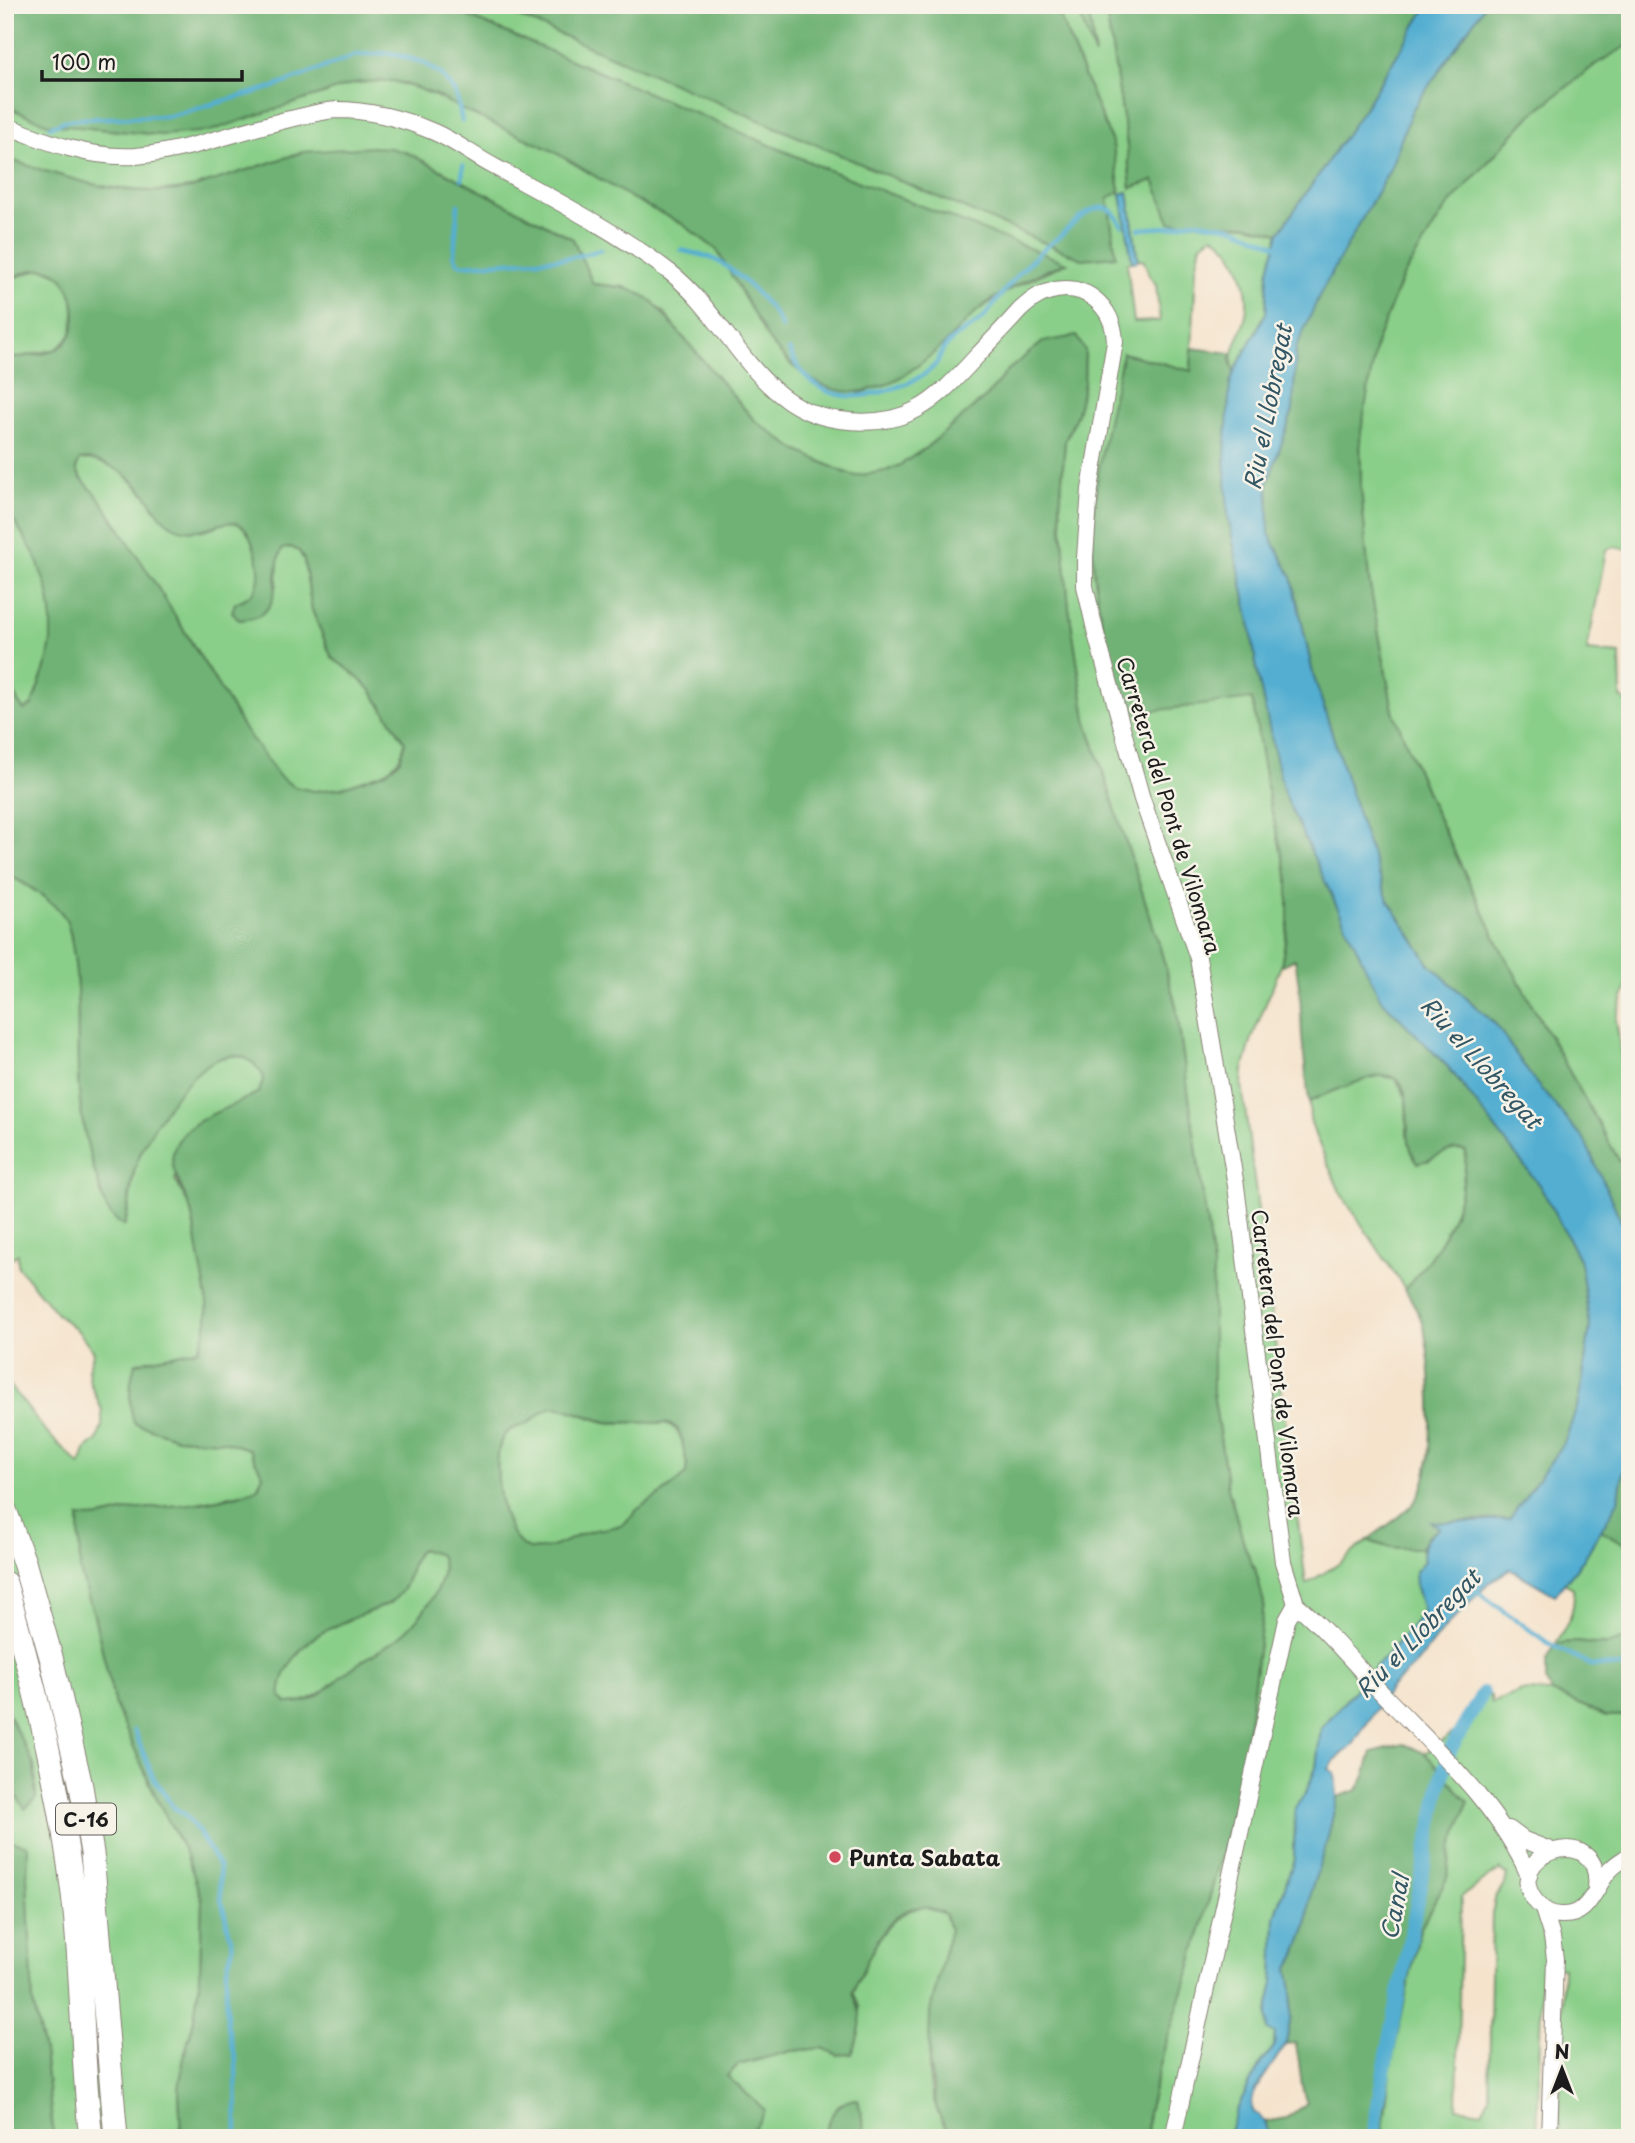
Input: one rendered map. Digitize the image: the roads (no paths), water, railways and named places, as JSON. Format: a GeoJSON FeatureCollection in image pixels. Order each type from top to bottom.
{"type":"FeatureCollection","features":[{"type":"Feature","properties":{"kind":"highway","name":"C-16"},"geometry":{"type":"LineString","coordinates":[[5,1510],[24,1562],[51,1657],[81,1786],[92,1853],[116,2138]]}},
{"type":"Feature","properties":{"kind":"highway","name":"C-16"},"geometry":{"type":"LineString","coordinates":[[5,1583],[28,1659],[59,1796],[73,1896],[92,2138]]}},
{"type":"Feature","properties":{"kind":"street","name":"Carretera del Pont de Vilomara"},"geometry":{"type":"LineString","coordinates":[[5,125],[74,149],[100,155],[133,156],[180,149],[252,128],[335,110],[387,117],[435,132],[470,155],[599,223],[654,260],[675,276],[725,329],[758,376],[786,400],[811,413],[838,420],[864,422],[892,419],[914,412],[939,397],[1020,310],[1046,292],[1077,289],[1102,305],[1112,322],[1115,342],[1090,489],[1085,586],[1142,799],[1198,958],[1236,1186],[1283,1562],[1300,1608]]}},
{"type":"Feature","properties":{"kind":"street"},"geometry":{"type":"LineString","coordinates":[[1173,2138],[1287,1620],[1300,1608],[1457,1773],[1501,1824],[1518,1849],[1530,1876],[1531,1894],[1543,1909],[1552,1937],[1555,1959]]}},
{"type":"Feature","properties":{"kind":"street"},"geometry":{"type":"LineString","coordinates":[[1501,1824],[1524,1840],[1550,1850]]}},
{"type":"Feature","properties":{"kind":"street"},"geometry":{"type":"LineString","coordinates":[[1530,1876],[1535,1862],[1550,1850],[1560,1848],[1571,1849],[1587,1857],[1608,1860],[1628,1857]]}},
{"type":"Feature","properties":{"kind":"street"},"geometry":{"type":"LineString","coordinates":[[1587,1857],[1594,1869],[1596,1888]]}},
{"type":"Feature","properties":{"kind":"street"},"geometry":{"type":"LineString","coordinates":[[1549,2138],[1555,1959],[1559,1938],[1573,1914],[1588,1904],[1596,1888],[1611,1869],[1628,1857]]}},
{"type":"Feature","properties":{"kind":"street"},"geometry":{"type":"LineString","coordinates":[[1543,1909],[1554,1914],[1573,1914]]}},
{"type":"Feature","properties":{"kind":"water","name":"Riu el Llobregat"},"geometry":{"type":"Polygon","coordinates":[[[1428,5],[1485,5],[1412,110],[1390,169],[1320,294],[1296,348],[1293,410],[1268,482],[1269,534],[1292,577],[1313,674],[1388,900],[1430,965],[1496,1025],[1535,1082],[1585,1141],[1622,1223],[1630,1257],[1630,1418],[1627,1451],[1618,1501],[1584,1559],[1555,1595],[1510,1569],[1489,1583],[1440,1633],[1417,1663],[1390,1688],[1352,1746],[1335,1760],[1329,1769],[1335,1773],[1337,1797],[1311,1891],[1307,1925],[1288,1969],[1292,1989],[1286,2044],[1254,2092],[1252,2100],[1253,2111],[1265,2122],[1270,2138],[1228,2138],[1237,2110],[1251,2081],[1274,2047],[1275,2034],[1268,2030],[1267,2015],[1273,1986],[1275,1917],[1294,1859],[1295,1808],[1306,1792],[1316,1768],[1321,1728],[1414,1624],[1423,1610],[1416,1587],[1415,1571],[1424,1561],[1425,1541],[1440,1528],[1431,1522],[1509,1519],[1564,1443],[1580,1399],[1590,1326],[1580,1261],[1542,1189],[1449,1068],[1380,998],[1284,794],[1258,677],[1250,622],[1228,517],[1225,454],[1230,384],[1266,313],[1268,273],[1279,233],[1365,107],[1428,5]]]}},
{"type":"Feature","properties":{"kind":"water"},"geometry":{"type":"Polygon","coordinates":[[[1128,192],[1138,261],[1132,262],[1121,194],[1128,192]]]}},
{"type":"Feature","properties":{"kind":"waterway"},"geometry":{"type":"LineString","coordinates":[[50,127],[77,119],[170,116],[274,87],[356,55],[390,53],[422,62],[442,75],[456,94],[462,121]]}},
{"type":"Feature","properties":{"kind":"waterway"},"geometry":{"type":"LineString","coordinates":[[5,149],[10,146]]}},
{"type":"Feature","properties":{"kind":"waterway"},"geometry":{"type":"LineString","coordinates":[[462,179],[463,166]]}},
{"type":"Feature","properties":{"kind":"waterway"},"geometry":{"type":"LineString","coordinates":[[458,205],[454,255],[462,265],[570,258],[601,250]]}},
{"type":"Feature","properties":{"kind":"waterway"},"geometry":{"type":"LineString","coordinates":[[789,350],[805,375],[829,392],[858,396],[895,388],[929,371],[950,342],[984,317],[1025,267],[1083,216],[1099,208],[1108,209],[1122,225]]}},
{"type":"Feature","properties":{"kind":"waterway"},"geometry":{"type":"LineString","coordinates":[[1139,229],[1170,227],[1193,221],[1232,227],[1280,247]]}},
{"type":"Feature","properties":{"kind":"waterway"},"geometry":{"type":"LineString","coordinates":[[681,250],[709,257],[731,270],[762,299],[782,328]]}},
{"type":"Feature","properties":{"kind":"waterway","name":"Riu el Llobregat"},"geometry":{"type":"LineString","coordinates":[[1475,1590],[1548,1643],[1591,1665],[1630,1666]]}},
{"type":"Feature","properties":{"kind":"waterway","name":"Canal"},"geometry":{"type":"LineString","coordinates":[[1374,2138],[1376,2112],[1440,1784],[1450,1750],[1483,1693]]}},
{"type":"Feature","properties":{"kind":"waterway"},"geometry":{"type":"LineString","coordinates":[[134,1730],[153,1777],[173,1807],[184,1814],[198,1831],[219,1866],[221,1899],[233,1947],[226,1972],[227,2023],[236,2061],[237,2138]]}},
{"type":"Feature","properties":{"kind":"place","name":"Punta Sabata"},"geometry":{"type":"Point","coordinates":[835,1857]}}]}
